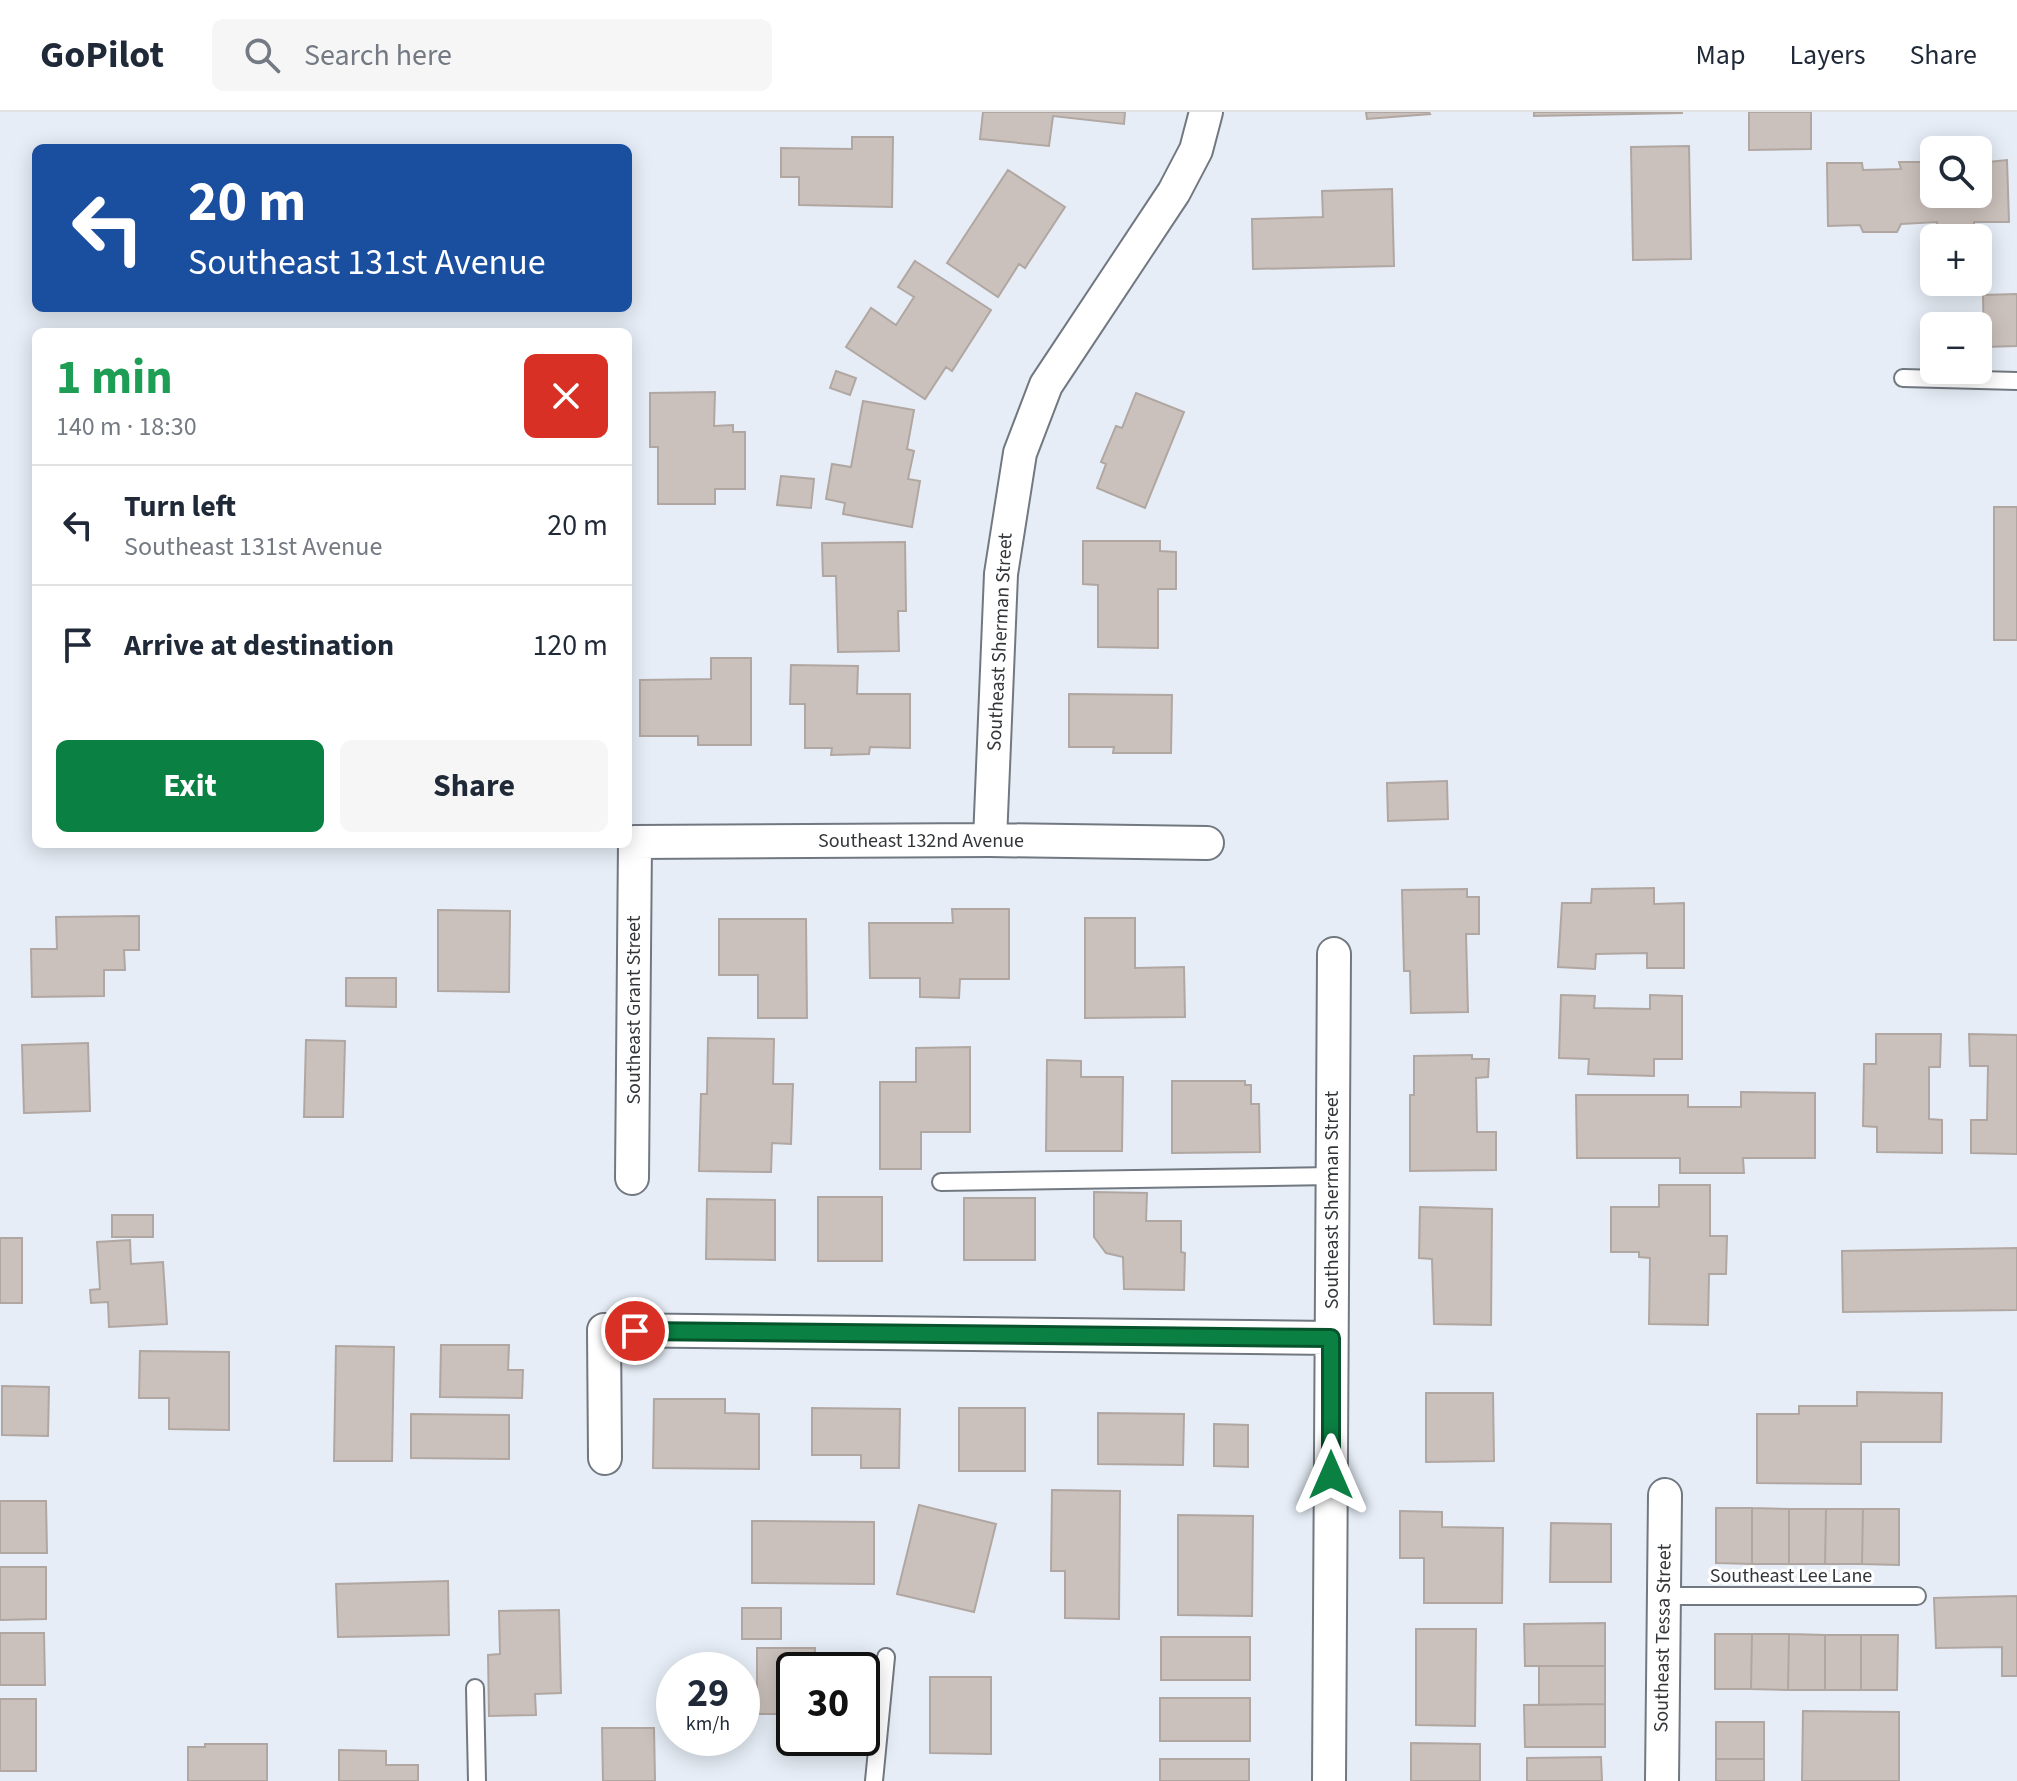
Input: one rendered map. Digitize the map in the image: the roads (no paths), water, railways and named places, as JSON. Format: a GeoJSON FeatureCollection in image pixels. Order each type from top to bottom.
{"type":"FeatureCollection","features":[{"type":"Feature","properties":{"kind":"street","name":"Southeast Sherman Street"},"geometry":{"type":"LineString","coordinates":[[990,840],[1001,574],[1020,453],[1046,385],[1174,192],[1196,150],[1206,112]]}},
{"type":"Feature","properties":{"kind":"street","name":"Southeast 132nd Avenue"},"geometry":{"type":"LineString","coordinates":[[635,842],[990,840],[1207,843]]}},
{"type":"Feature","properties":{"kind":"street","name":"Southeast Grant Street"},"geometry":{"type":"LineString","coordinates":[[632,1178],[635,842]]}},
{"type":"Feature","properties":{"kind":"street","name":"Southeast Sherman Street"},"geometry":{"type":"LineString","coordinates":[[1329,1781],[1334,954]]}},
{"type":"Feature","properties":{"kind":"street"},"geometry":{"type":"LineString","coordinates":[[605,1458],[604,1330],[1331,1338]]}},
{"type":"Feature","properties":{"kind":"street","name":"Southeast Tessa Street"},"geometry":{"type":"LineString","coordinates":[[1662,1781],[1665,1495]]}},
{"type":"Feature","properties":{"kind":"lane"},"geometry":{"type":"LineString","coordinates":[[1903,378],[2017,381]]}},
{"type":"Feature","properties":{"kind":"lane"},"geometry":{"type":"LineString","coordinates":[[941,1182],[1333,1176]]}},
{"type":"Feature","properties":{"kind":"lane","name":"Southeast Lee Lane"},"geometry":{"type":"LineString","coordinates":[[1664,1596],[1917,1596]]}},
{"type":"Feature","properties":{"kind":"lane"},"geometry":{"type":"LineString","coordinates":[[874,1781],[886,1657]]}},
{"type":"Feature","properties":{"kind":"lane"},"geometry":{"type":"LineString","coordinates":[[475,1688],[477,1781]]}}]}
